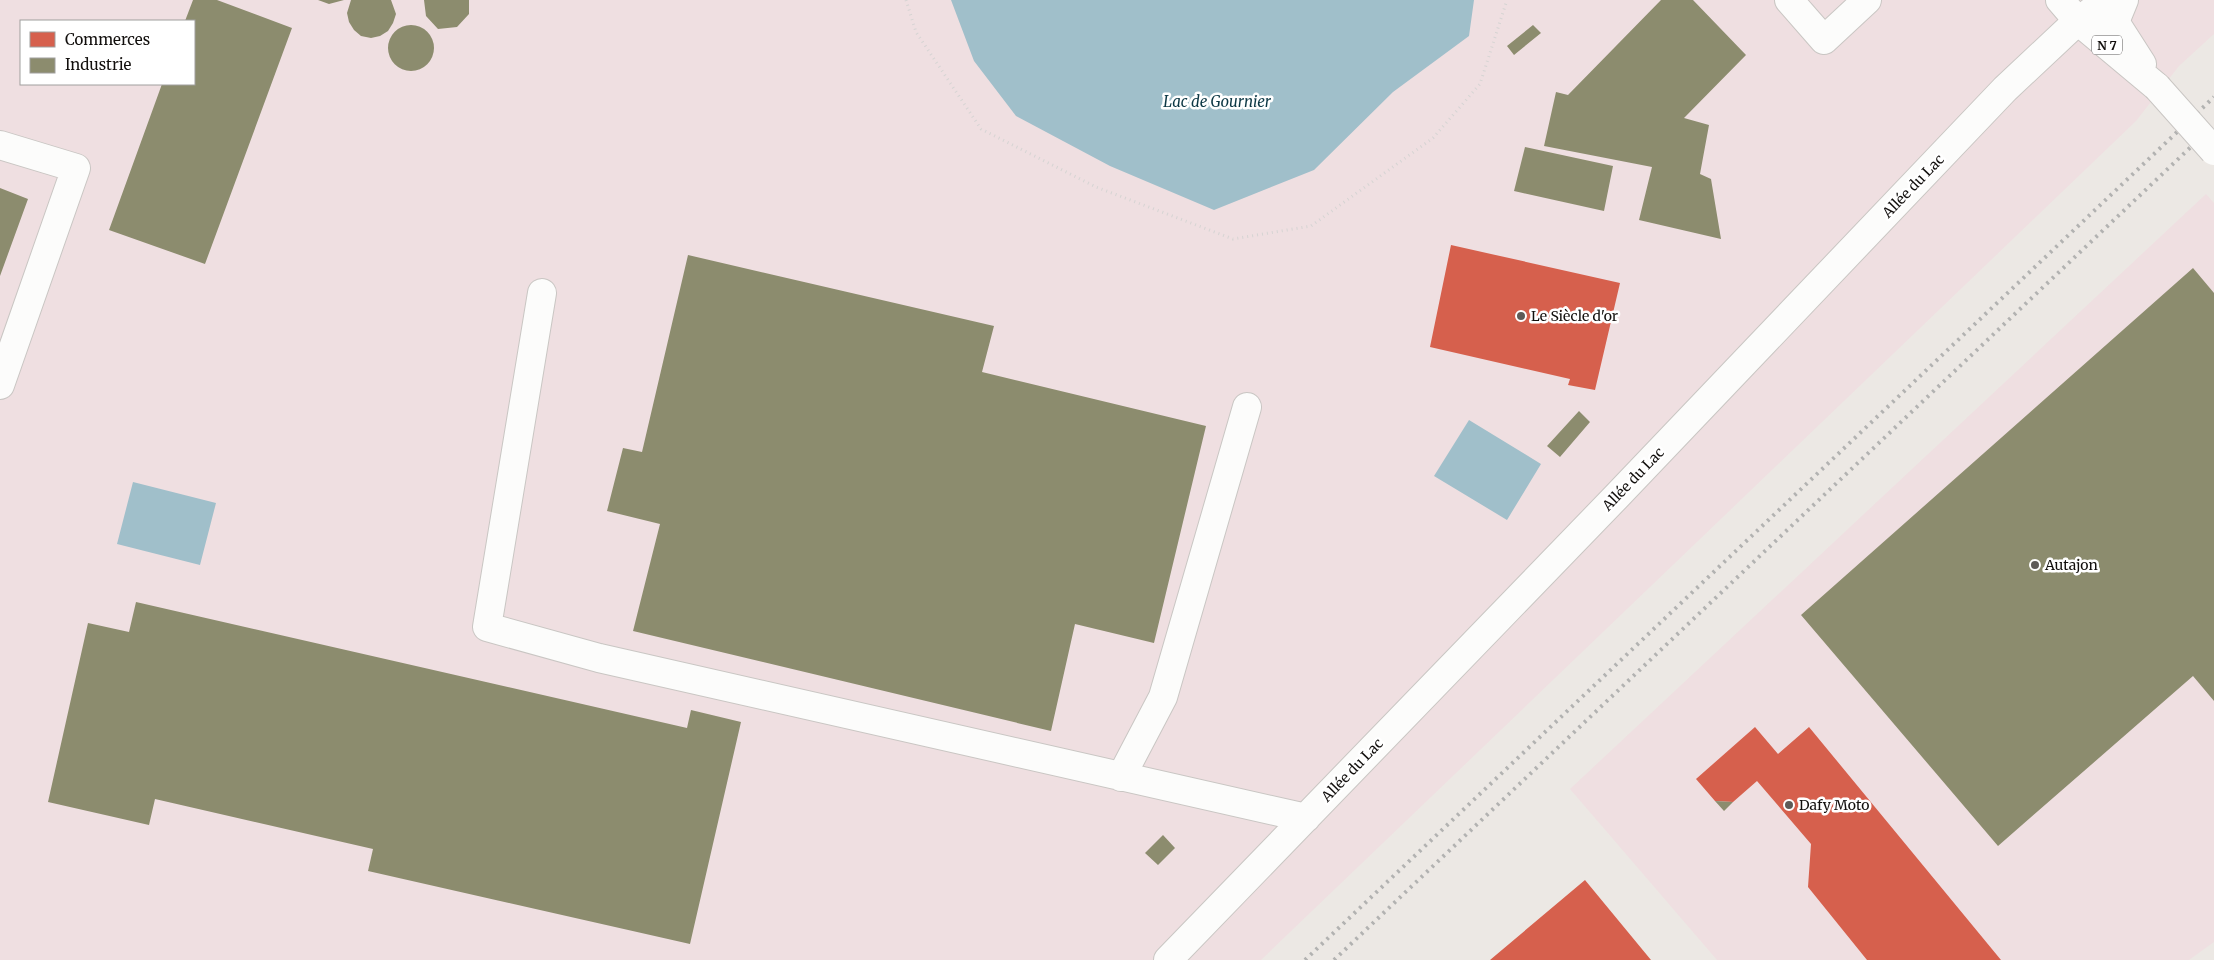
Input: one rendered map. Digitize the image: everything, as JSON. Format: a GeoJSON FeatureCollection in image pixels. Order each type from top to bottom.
{"type":"FeatureCollection","features":[{"type":"Feature","properties":{"kind":"street"},"geometry":{"type":"LineString","coordinates":[[1789,0],[1824,40],[1867,0]]}},
{"type":"Feature","properties":{"kind":"street","name":"N 7"},"geometry":{"type":"LineString","coordinates":[[2060,0],[2078,21],[2157,86],[2214,151]]}},
{"type":"Feature","properties":{"kind":"street","name":"N 7"},"geometry":{"type":"LineString","coordinates":[[2111,6],[2157,86]]}},
{"type":"Feature","properties":{"kind":"street","name":"Allée du Lac"},"geometry":{"type":"LineString","coordinates":[[1168,960],[2005,89],[2078,21],[2111,6]]}},
{"type":"Feature","properties":{"kind":"street"},"geometry":{"type":"LineString","coordinates":[[0,145],[76,168],[0,385]]}},
{"type":"Feature","properties":{"kind":"street"},"geometry":{"type":"LineString","coordinates":[[542,293],[486,627],[599,658],[1306,818]]}},
{"type":"Feature","properties":{"kind":"street"},"geometry":{"type":"LineString","coordinates":[[1121,777],[1163,697],[1247,407]]}},
{"type":"Feature","properties":{"kind":"path"},"geometry":{"type":"LineString","coordinates":[[906,0],[916,32],[981,129],[1096,187],[1233,239],[1311,226],[1433,138],[1480,84],[1507,0]]}},
{"type":"Feature","properties":{"kind":"shaded area"},"geometry":{"type":"Polygon","coordinates":[[[0,0],[2214,0],[2214,34],[2179,66],[2136,121],[1261,960],[0,960],[0,0]]]}},
{"type":"Feature","properties":{"kind":"shaded area"},"geometry":{"type":"Polygon","coordinates":[[[2206,194],[2214,203],[2214,942],[2189,960],[1717,960],[1570,789],[2206,194]]]}},
{"type":"Feature","properties":{"kind":"water","name":"Lac de Gournier"},"geometry":{"type":"Polygon","coordinates":[[[951,0],[1474,0],[1469,36],[1393,92],[1314,170],[1214,210],[1110,166],[1016,116],[974,61],[951,0]]]}},
{"type":"Feature","properties":{"kind":"water"},"geometry":{"type":"Polygon","coordinates":[[[1469,420],[1541,464],[1507,520],[1434,476],[1469,420]]]}},
{"type":"Feature","properties":{"kind":"water"},"geometry":{"type":"Polygon","coordinates":[[[133,482],[216,503],[200,565],[117,544],[133,482]]]}},
{"type":"Feature","properties":{"kind":"building: Commerces"},"geometry":{"type":"Polygon","coordinates":[[[1451,245],[1620,283],[1595,390],[1568,385],[1570,379],[1430,347],[1451,245]]]}},
{"type":"Feature","properties":{"kind":"building: Commerces"},"geometry":{"type":"Polygon","coordinates":[[[1755,727],[1778,754],[1809,727],[2001,960],[1867,960],[1808,887],[1811,844],[1757,781],[1733,802],[1715,801],[1696,779],[1755,727]]]}},
{"type":"Feature","properties":{"kind":"building: Commerces"},"geometry":{"type":"Polygon","coordinates":[[[1585,880],[1651,960],[1490,960],[1585,880]]]}},
{"type":"Feature","properties":{"kind":"building: Industrie"},"geometry":{"type":"Polygon","coordinates":[[[193,0],[217,0],[292,28],[205,264],[109,230],[162,85],[195,85],[195,20],[185,20],[193,0]]]}},
{"type":"Feature","properties":{"kind":"building: Industrie"},"geometry":{"type":"Polygon","coordinates":[[[318,0],[344,0],[329,4],[318,0]]]}},
{"type":"Feature","properties":{"kind":"building: Industrie"},"geometry":{"type":"Polygon","coordinates":[[[351,0],[391,0],[396,14],[388,31],[380,36],[371,38],[361,36],[349,22],[347,13],[351,0]]]}},
{"type":"Feature","properties":{"kind":"building: Industrie"},"geometry":{"type":"Polygon","coordinates":[[[424,0],[469,0],[469,14],[457,27],[438,29],[426,16],[424,0]]]}},
{"type":"Feature","properties":{"kind":"building: Industrie"},"geometry":{"type":"Polygon","coordinates":[[[1661,0],[1693,0],[1746,55],[1684,118],[1709,125],[1700,174],[1711,179],[1721,239],[1639,220],[1652,167],[1544,146],[1556,92],[1568,95],[1661,0]]]}},
{"type":"Feature","properties":{"kind":"building: Industrie"},"geometry":{"type":"Polygon","coordinates":[[[406,25],[416,25],[430,35],[434,48],[430,61],[424,67],[416,71],[406,71],[392,61],[388,53],[388,43],[398,29],[406,25]]]}},
{"type":"Feature","properties":{"kind":"building: Industrie"},"geometry":{"type":"Polygon","coordinates":[[[1533,25],[1541,33],[1514,55],[1507,46],[1533,25]]]}},
{"type":"Feature","properties":{"kind":"building: Industrie"},"geometry":{"type":"Polygon","coordinates":[[[1525,147],[1613,166],[1604,211],[1514,191],[1525,147]]]}},
{"type":"Feature","properties":{"kind":"building: Industrie"},"geometry":{"type":"Polygon","coordinates":[[[0,188],[28,199],[0,276],[0,188]]]}},
{"type":"Feature","properties":{"kind":"building: Industrie"},"geometry":{"type":"Polygon","coordinates":[[[688,255],[994,326],[982,372],[1206,426],[1154,643],[1075,624],[1051,731],[633,631],[660,524],[607,511],[623,448],[642,452],[688,255]]]}},
{"type":"Feature","properties":{"kind":"building: Industrie","name":"Autajon"},"geometry":{"type":"Polygon","coordinates":[[[2193,268],[2214,293],[2214,701],[2193,676],[1998,846],[1801,615],[2193,268]]]}},
{"type":"Feature","properties":{"kind":"building: Industrie"},"geometry":{"type":"Polygon","coordinates":[[[1579,411],[1590,422],[1560,457],[1547,446],[1579,411]]]}},
{"type":"Feature","properties":{"kind":"building: Industrie"},"geometry":{"type":"Polygon","coordinates":[[[136,602],[687,728],[691,710],[741,722],[690,944],[368,871],[373,849],[155,799],[149,825],[48,802],[88,623],[129,632],[136,602]]]}},
{"type":"Feature","properties":{"kind":"building: Industrie"},"geometry":{"type":"Polygon","coordinates":[[[1715,801],[1733,802],[1724,811],[1715,801]]]}},
{"type":"Feature","properties":{"kind":"building: Industrie"},"geometry":{"type":"Polygon","coordinates":[[[1163,835],[1175,848],[1158,865],[1145,853],[1163,835]]]}},
{"type":"Feature","properties":{"kind":"railway"},"geometry":{"type":"LineString","coordinates":[[1305,960],[2214,97]]}},
{"type":"Feature","properties":{"kind":"railway"},"geometry":{"type":"LineString","coordinates":[[1334,960],[2214,125]]}},
{"type":"Feature","properties":{"kind":"place","name":"Le Siècle d'or"},"geometry":{"type":"Point","coordinates":[1521,316]}},
{"type":"Feature","properties":{"kind":"place","name":"Autajon"},"geometry":{"type":"Point","coordinates":[2035,565]}},
{"type":"Feature","properties":{"kind":"place","name":"Dafy Moto"},"geometry":{"type":"Point","coordinates":[1789,805]}}]}
